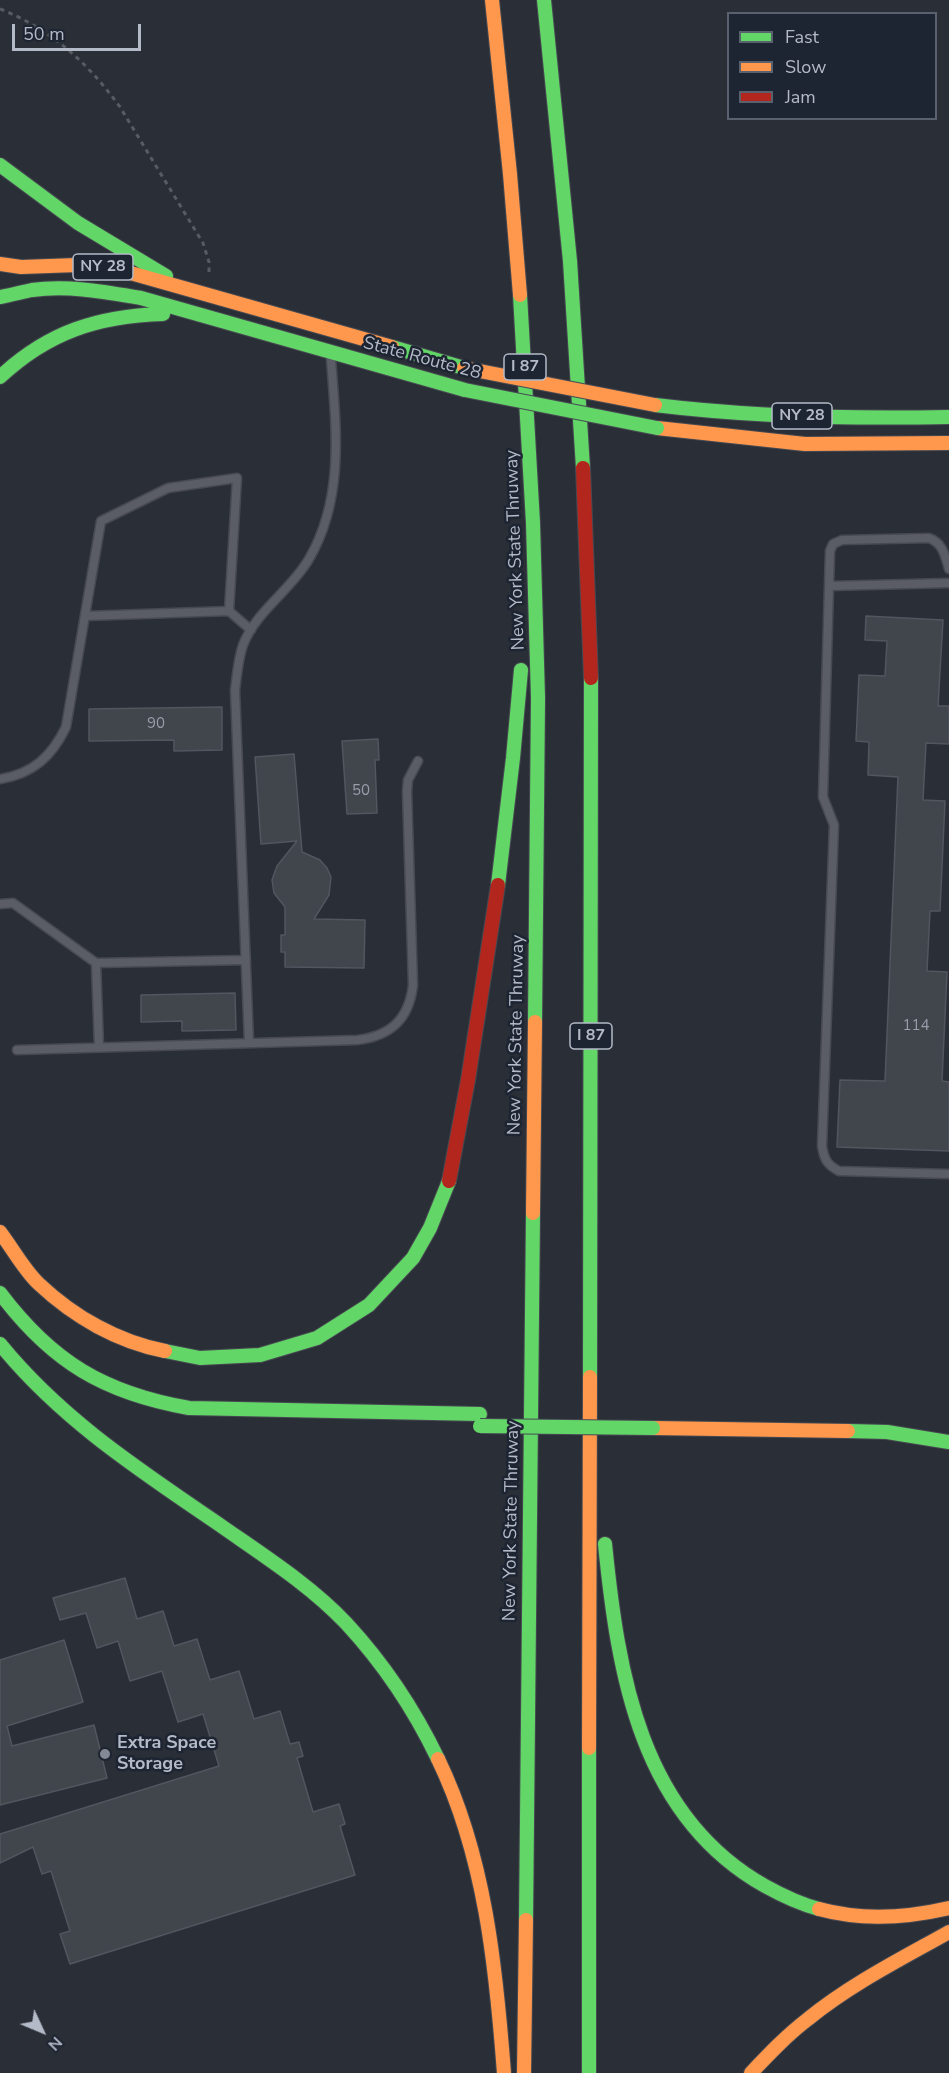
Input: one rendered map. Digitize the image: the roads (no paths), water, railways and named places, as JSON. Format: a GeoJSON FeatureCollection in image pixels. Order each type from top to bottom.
{"type":"FeatureCollection","features":[{"type":"Feature","properties":{"kind":"main road","name":"New York State Thruway"},"geometry":{"type":"LineString","coordinates":[[492,0],[520,292],[534,509],[538,686],[524,2073]]}},
{"type":"Feature","properties":{"kind":"main road","name":"I 87"},"geometry":{"type":"LineString","coordinates":[[544,0],[568,223],[580,393],[586,520],[592,793],[589,2073]]}},
{"type":"Feature","properties":{"kind":"main road"},"geometry":{"type":"LineString","coordinates":[[0,165],[87,229],[183,286]]}},
{"type":"Feature","properties":{"kind":"main road","name":"State Route 28"},"geometry":{"type":"LineString","coordinates":[[0,264],[21,267],[77,265],[120,270],[183,286],[464,368],[655,405],[770,416],[949,417]]}},
{"type":"Feature","properties":{"kind":"main road","name":"State Route 28"},"geometry":{"type":"LineString","coordinates":[[0,297],[37,290],[79,288],[120,294],[465,390],[657,428],[805,444],[949,443]]}},
{"type":"Feature","properties":{"kind":"main road"},"geometry":{"type":"LineString","coordinates":[[0,377],[29,352],[49,340],[95,321],[123,316],[197,314]]}},
{"type":"Feature","properties":{"kind":"main road"},"geometry":{"type":"LineString","coordinates":[[0,1232],[14,1255],[29,1273],[46,1291],[75,1315],[125,1342],[175,1356],[230,1359],[284,1349],[315,1338],[343,1323],[367,1306],[412,1259],[428,1235],[441,1206],[450,1175],[490,942],[517,732],[534,509]]}},
{"type":"Feature","properties":{"kind":"main road"},"geometry":{"type":"LineString","coordinates":[[0,1293],[26,1328],[60,1358],[107,1386],[151,1402],[189,1408],[480,1420],[653,1422],[897,1420]]}},
{"type":"Feature","properties":{"kind":"main road"},"geometry":{"type":"LineString","coordinates":[[0,1344],[39,1391],[68,1417],[272,1561],[316,1596],[347,1625],[390,1676],[425,1731],[441,1762],[467,1832],[480,1883],[493,1956],[504,2073]]}},
{"type":"Feature","properties":{"kind":"main road"},"geometry":{"type":"LineString","coordinates":[[590,1352],[606,1560],[621,1664],[644,1743],[667,1792],[696,1833],[733,1867],[752,1881],[800,1904],[849,1916],[877,1918],[903,1917],[949,1908]]}},
{"type":"Feature","properties":{"kind":"main road"},"geometry":{"type":"LineString","coordinates":[[307,1424],[480,1420]]}},
{"type":"Feature","properties":{"kind":"main road"},"geometry":{"type":"LineString","coordinates":[[653,1422],[887,1432],[914,1434],[949,1442]]}},
{"type":"Feature","properties":{"kind":"main road"},"geometry":{"type":"LineString","coordinates":[[751,2073],[784,2039],[815,2013],[869,1977],[949,1932]]}},
{"type":"Feature","properties":{"kind":"lane"},"geometry":{"type":"LineString","coordinates":[[249,1043],[235,690],[242,647],[251,630],[295,581],[325,527],[333,493],[336,436],[331,352]]}},
{"type":"Feature","properties":{"kind":"lane"},"geometry":{"type":"LineString","coordinates":[[0,779],[34,768],[58,744],[66,727],[101,521],[168,488],[237,478],[229,611]]}},
{"type":"Feature","properties":{"kind":"lane"},"geometry":{"type":"LineString","coordinates":[[949,569],[942,547],[936,540],[929,538],[842,540],[834,544],[830,551],[823,797],[834,825],[822,1146],[824,1158],[831,1167],[839,1171],[949,1174]]}},
{"type":"Feature","properties":{"kind":"lane"},"geometry":{"type":"LineString","coordinates":[[829,586],[949,583]]}},
{"type":"Feature","properties":{"kind":"lane"},"geometry":{"type":"LineString","coordinates":[[85,616],[229,611],[251,630]]}},
{"type":"Feature","properties":{"kind":"lane"},"geometry":{"type":"LineString","coordinates":[[17,1050],[372,1038],[391,1029],[406,1012],[413,985],[406,791],[408,780],[418,761]]}},
{"type":"Feature","properties":{"kind":"lane"},"geometry":{"type":"LineString","coordinates":[[0,904],[13,903],[96,963],[246,960]]}},
{"type":"Feature","properties":{"kind":"lane"},"geometry":{"type":"LineString","coordinates":[[96,963],[99,1047]]}},
{"type":"Feature","properties":{"kind":"place","name":"Extra Space Storage"},"geometry":{"type":"Point","coordinates":[105,1754]}}]}
